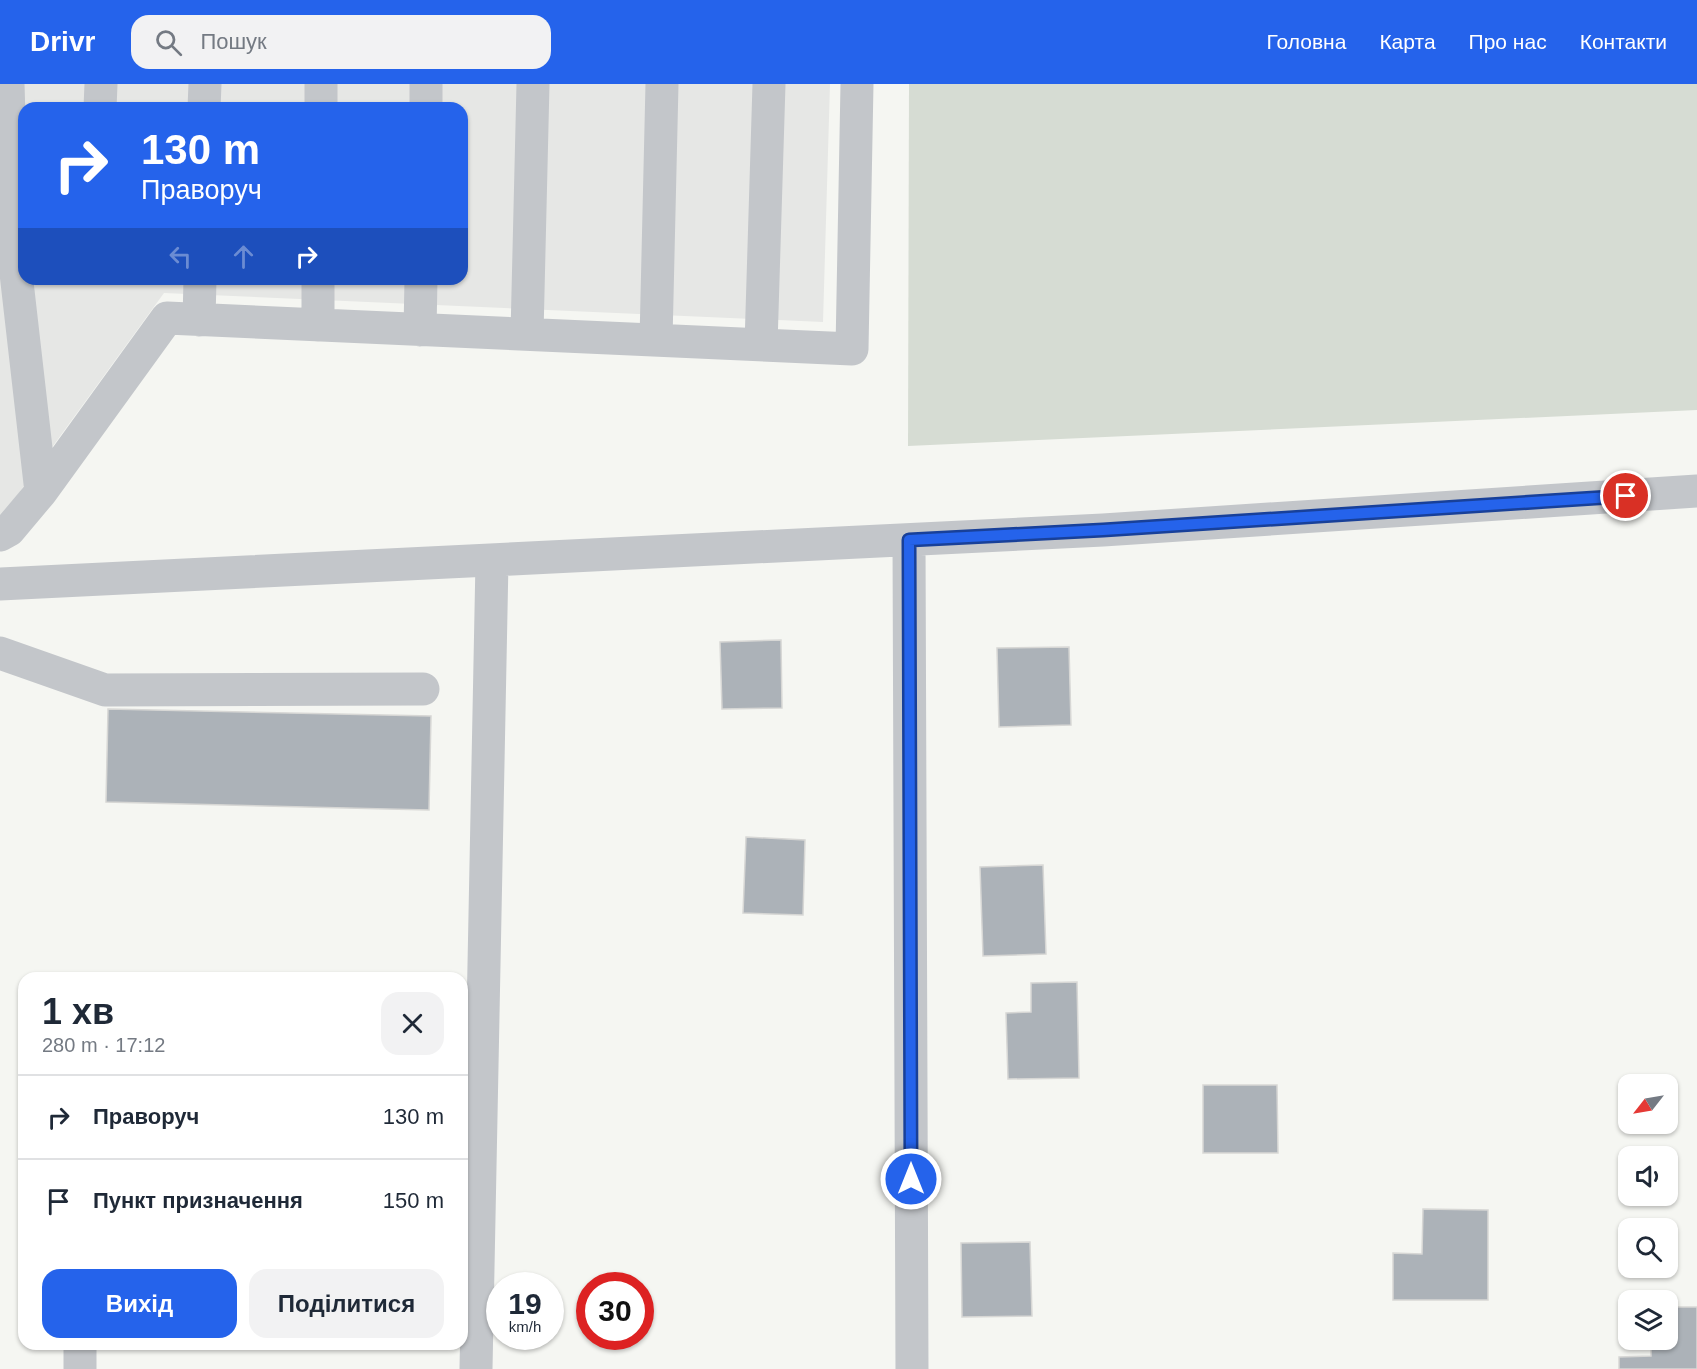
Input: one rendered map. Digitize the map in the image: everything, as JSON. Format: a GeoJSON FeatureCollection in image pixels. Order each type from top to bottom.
{"type":"FeatureCollection","features":[{"type":"Feature","properties":{"kind":"street"},"geometry":{"type":"LineString","coordinates":[[8,84],[18,229]]}},
{"type":"Feature","properties":{"kind":"street"},"geometry":{"type":"LineString","coordinates":[[100,102],[101,84]]}},
{"type":"Feature","properties":{"kind":"street"},"geometry":{"type":"LineString","coordinates":[[204,102],[205,84]]}},
{"type":"Feature","properties":{"kind":"street"},"geometry":{"type":"LineString","coordinates":[[321,84],[321,102]]}},
{"type":"Feature","properties":{"kind":"street"},"geometry":{"type":"LineString","coordinates":[[426,84],[426,102]]}},
{"type":"Feature","properties":{"kind":"street"},"geometry":{"type":"LineString","coordinates":[[527,334],[533,84]]}},
{"type":"Feature","properties":{"kind":"street"},"geometry":{"type":"LineString","coordinates":[[656,340],[662,84]]}},
{"type":"Feature","properties":{"kind":"street"},"geometry":{"type":"LineString","coordinates":[[761,345],[770,84]]}},
{"type":"Feature","properties":{"kind":"street"},"geometry":{"type":"LineString","coordinates":[[0,535],[9,530],[41,492],[167,318],[852,349],[857,84]]}},
{"type":"Feature","properties":{"kind":"street"},"geometry":{"type":"LineString","coordinates":[[23,285],[41,492]]}},
{"type":"Feature","properties":{"kind":"street"},"geometry":{"type":"LineString","coordinates":[[199,320],[200,285]]}},
{"type":"Feature","properties":{"kind":"street"},"geometry":{"type":"LineString","coordinates":[[318,285],[318,325]]}},
{"type":"Feature","properties":{"kind":"street"},"geometry":{"type":"LineString","coordinates":[[420,330],[421,285]]}},
{"type":"Feature","properties":{"kind":"street"},"geometry":{"type":"LineString","coordinates":[[0,584],[1103,530],[1697,491]]}},
{"type":"Feature","properties":{"kind":"street"},"geometry":{"type":"LineString","coordinates":[[909,540],[912,1369]]}},
{"type":"Feature","properties":{"kind":"street"},"geometry":{"type":"LineString","coordinates":[[476,1369],[492,561]]}},
{"type":"Feature","properties":{"kind":"street"},"geometry":{"type":"LineString","coordinates":[[0,653],[105,690],[423,689]]}},
{"type":"Feature","properties":{"kind":"street"},"geometry":{"type":"LineString","coordinates":[[80,1350],[80,1369]]}},
{"type":"Feature","properties":{"kind":"shaded area"},"geometry":{"type":"Polygon","coordinates":[[[0,84],[830,84],[823,322],[164,293],[0,519],[0,84]]]}},
{"type":"Feature","properties":{"kind":"shaded area"},"geometry":{"type":"Polygon","coordinates":[[[909,84],[1697,84],[1697,410],[908,446],[909,84]]]}},
{"type":"Feature","properties":{"kind":"building"},"geometry":{"type":"Polygon","coordinates":[[[781,640],[782,708],[722,709],[720,642],[781,640]]]}},
{"type":"Feature","properties":{"kind":"building"},"geometry":{"type":"Polygon","coordinates":[[[1069,647],[1071,725],[999,727],[997,648],[1069,647]]]}},
{"type":"Feature","properties":{"kind":"building"},"geometry":{"type":"Polygon","coordinates":[[[108,709],[431,716],[429,810],[106,802],[108,709]]]}},
{"type":"Feature","properties":{"kind":"building"},"geometry":{"type":"Polygon","coordinates":[[[746,837],[805,840],[803,915],[743,913],[746,837]]]}},
{"type":"Feature","properties":{"kind":"building"},"geometry":{"type":"Polygon","coordinates":[[[1043,865],[1046,954],[983,956],[980,867],[1043,865]]]}},
{"type":"Feature","properties":{"kind":"building"},"geometry":{"type":"Polygon","coordinates":[[[1077,982],[1079,1078],[1008,1079],[1006,1013],[1031,1012],[1031,983],[1077,982]]]}},
{"type":"Feature","properties":{"kind":"building"},"geometry":{"type":"Polygon","coordinates":[[[1203,1085],[1277,1085],[1278,1153],[1203,1153],[1203,1085]]]}},
{"type":"Feature","properties":{"kind":"building"},"geometry":{"type":"Polygon","coordinates":[[[1423,1209],[1488,1210],[1488,1300],[1393,1300],[1393,1253],[1422,1254],[1423,1209]]]}},
{"type":"Feature","properties":{"kind":"building"},"geometry":{"type":"Polygon","coordinates":[[[1030,1242],[1032,1316],[962,1317],[961,1243],[1030,1242]]]}},
{"type":"Feature","properties":{"kind":"building"},"geometry":{"type":"Polygon","coordinates":[[[1678,1307],[1697,1307],[1697,1369],[1619,1369],[1619,1357],[1651,1356],[1651,1350],[1678,1350],[1678,1307]]]}},
{"type":"Feature","properties":{"kind":"route"},"geometry":{"type":"LineString","coordinates":[[911,1179],[909,540],[1103,530],[1626,496]]}}]}
